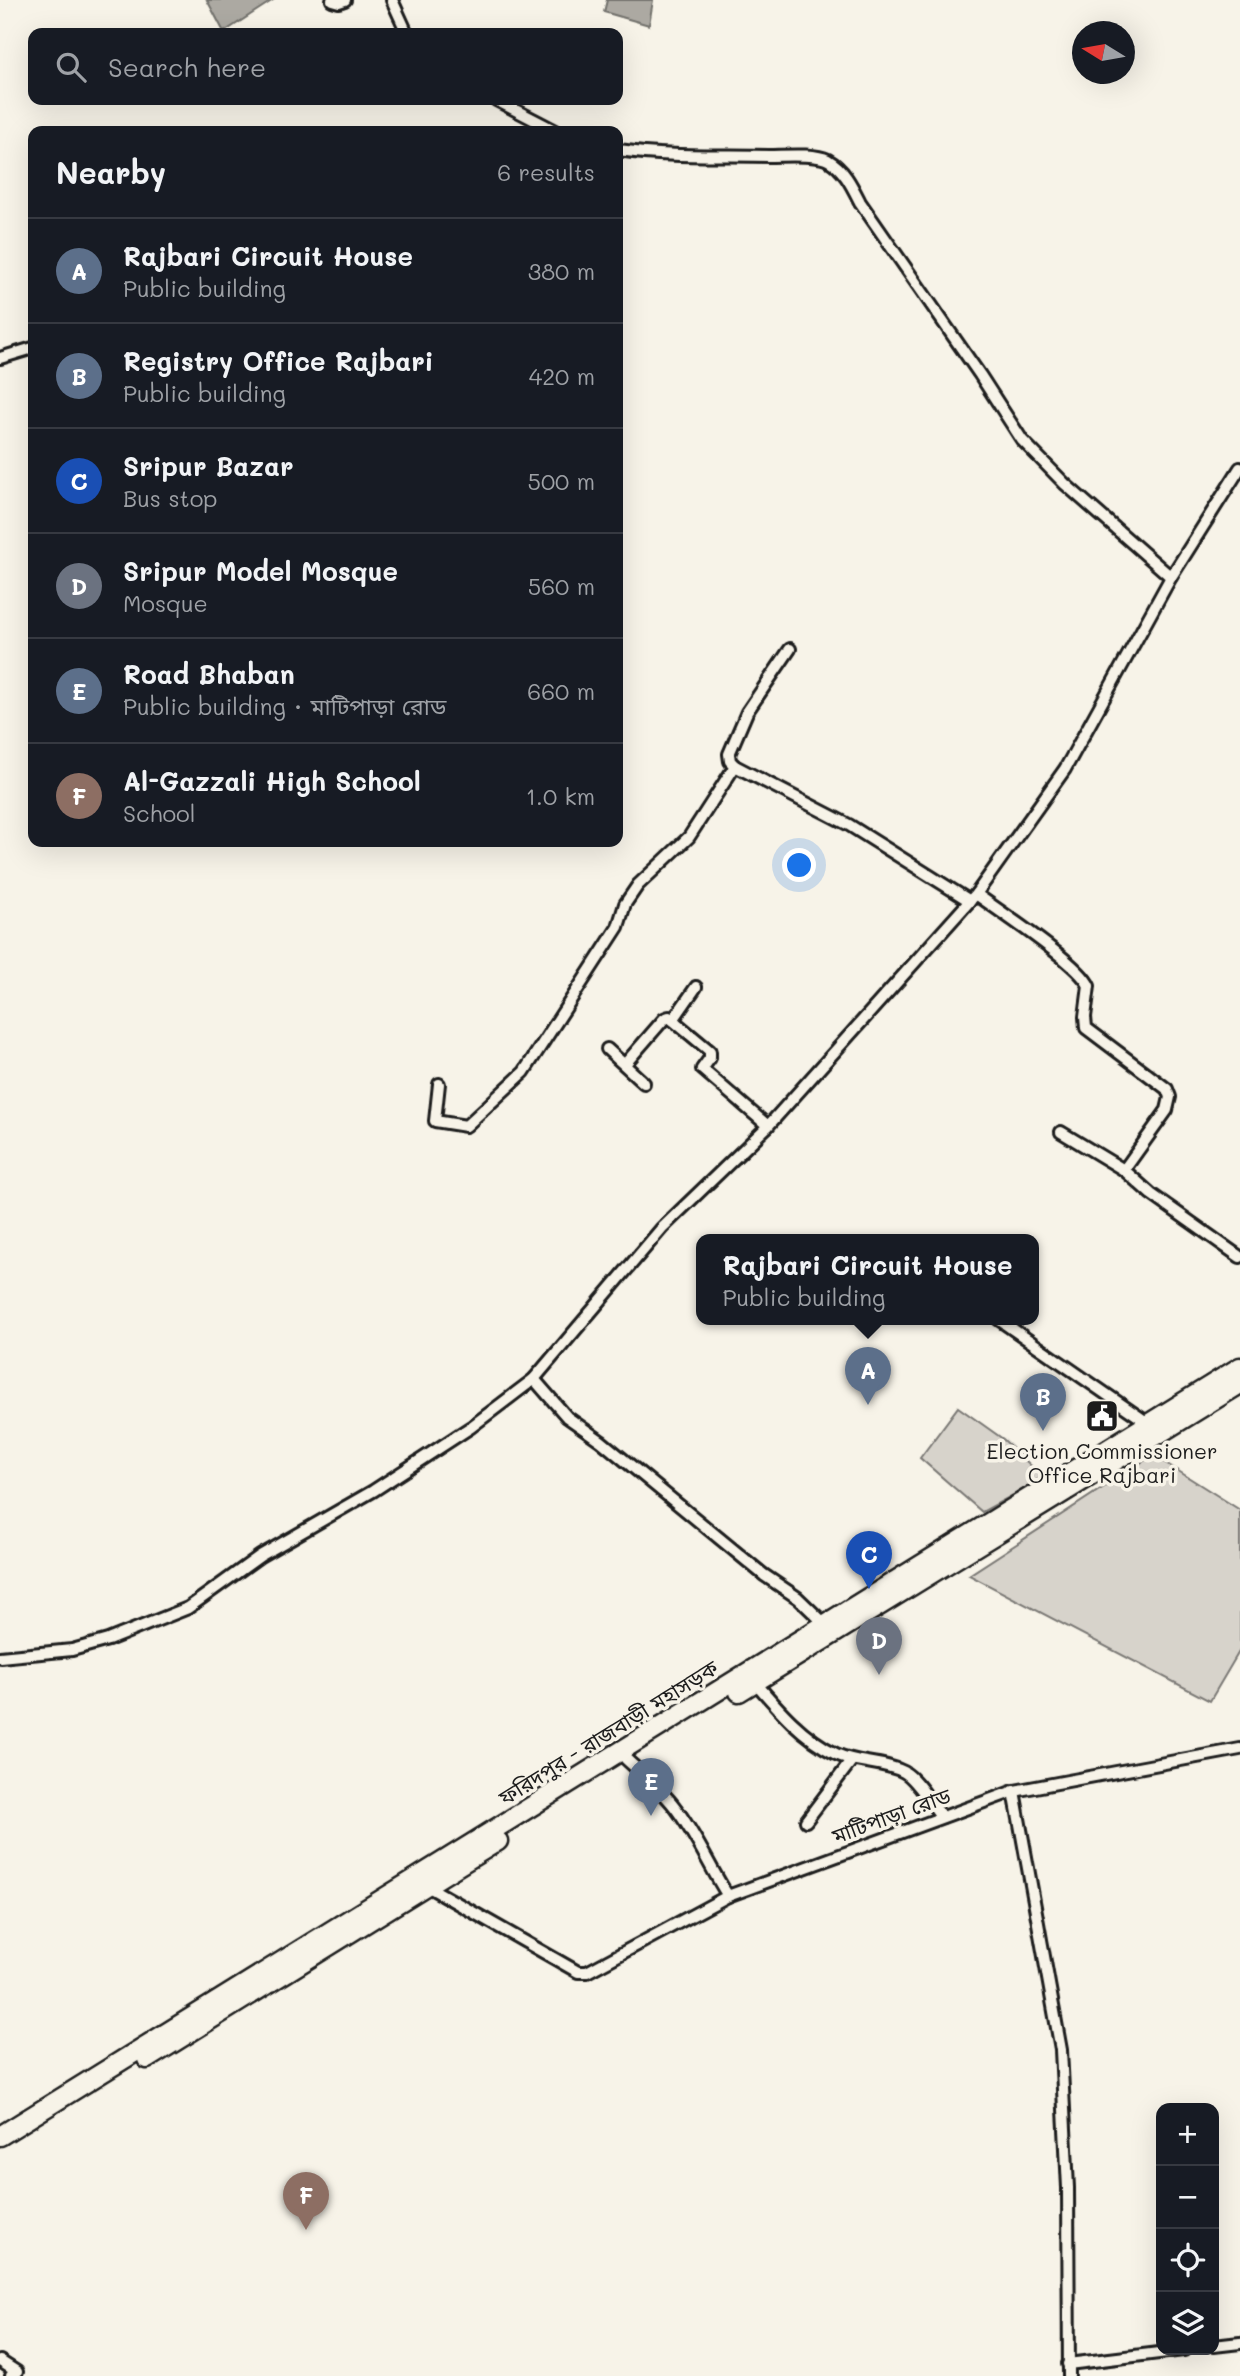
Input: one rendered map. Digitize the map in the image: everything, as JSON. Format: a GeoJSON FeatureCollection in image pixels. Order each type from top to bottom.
{"type":"FeatureCollection","features":[{"type":"Feature","properties":{"kind":"main road","name":"ফরিদপুর - রাজবাড়ী মহাসড়ক"},"geometry":{"type":"LineString","coordinates":[[0,2136],[1240,1367]]}},
{"type":"Feature","properties":{"kind":"main road","name":"ফরিদপুর - রাজবাড়ী মহাসড়ক"},"geometry":{"type":"LineString","coordinates":[[0,2150],[427,1886],[626,1759],[1240,1384]]}},
{"type":"Feature","properties":{"kind":"street"},"geometry":{"type":"LineString","coordinates":[[332,0],[345,0]]}},
{"type":"Feature","properties":{"kind":"street"},"geometry":{"type":"LineString","coordinates":[[392,0],[405,28]]}},
{"type":"Feature","properties":{"kind":"street"},"geometry":{"type":"LineString","coordinates":[[506,105],[546,126]]}},
{"type":"Feature","properties":{"kind":"street"},"geometry":{"type":"LineString","coordinates":[[623,150],[806,157],[826,159],[841,170],[874,223],[1022,440],[1065,484],[1171,577]]}},
{"type":"Feature","properties":{"kind":"street"},"geometry":{"type":"LineString","coordinates":[[0,358],[28,350]]}},
{"type":"Feature","properties":{"kind":"street"},"geometry":{"type":"LineString","coordinates":[[0,1657],[72,1650],[108,1640],[188,1608],[260,1556],[373,1492],[471,1427],[534,1379],[662,1228],[768,1126],[973,897],[1065,769],[1171,577],[1240,468]]}},
{"type":"Feature","properties":{"kind":"street"},"geometry":{"type":"LineString","coordinates":[[790,649],[747,712],[729,754],[730,761],[849,825],[973,897],[1062,958],[1082,975],[1089,986],[1086,1028],[1167,1089],[1170,1097],[1167,1110],[1124,1170]]}},
{"type":"Feature","properties":{"kind":"street"},"geometry":{"type":"LineString","coordinates":[[439,1084],[435,1121],[466,1126],[524,1072],[618,927],[625,904],[638,885],[689,837],[735,766]]}},
{"type":"Feature","properties":{"kind":"street"},"geometry":{"type":"LineString","coordinates":[[673,1020],[696,987]]}},
{"type":"Feature","properties":{"kind":"street"},"geometry":{"type":"LineString","coordinates":[[625,1063],[664,1019],[669,1017],[710,1051],[710,1058],[702,1069],[768,1126]]}},
{"type":"Feature","properties":{"kind":"street"},"geometry":{"type":"LineString","coordinates":[[607,1049],[644,1083]]}},
{"type":"Feature","properties":{"kind":"street"},"geometry":{"type":"LineString","coordinates":[[1061,1132],[1124,1170],[1151,1194],[1240,1257]]}},
{"type":"Feature","properties":{"kind":"street"},"geometry":{"type":"LineString","coordinates":[[1007,1325],[1148,1423]]}},
{"type":"Feature","properties":{"kind":"street"},"geometry":{"type":"LineString","coordinates":[[534,1379],[568,1417],[764,1575],[797,1598],[825,1624]]}},
{"type":"Feature","properties":{"kind":"street"},"geometry":{"type":"LineString","coordinates":[[755,1682],[782,1714],[833,1752],[912,1777],[942,1817]]}},
{"type":"Feature","properties":{"kind":"street","name":"মাটিপাড়া রোড"},"geometry":{"type":"LineString","coordinates":[[427,1886],[578,1972],[587,1972],[728,1896],[1014,1791],[1240,1749]]}},
{"type":"Feature","properties":{"kind":"street"},"geometry":{"type":"LineString","coordinates":[[626,1759],[673,1804],[700,1844],[728,1896]]}},
{"type":"Feature","properties":{"kind":"street"},"geometry":{"type":"LineString","coordinates":[[806,1821],[852,1760]]}},
{"type":"Feature","properties":{"kind":"street"},"geometry":{"type":"LineString","coordinates":[[1014,1791],[1061,2050],[1068,2188],[1069,2376]]}},
{"type":"Feature","properties":{"kind":"street"},"geometry":{"type":"LineString","coordinates":[[1219,2345],[1240,2343]]}},
{"type":"Feature","properties":{"kind":"street"},"geometry":{"type":"LineString","coordinates":[[1068,2364],[1156,2353]]}},
{"type":"Feature","properties":{"kind":"street"},"geometry":{"type":"LineString","coordinates":[[0,2361],[17,2375]]}},
{"type":"Feature","properties":{"kind":"shaded area"},"geometry":{"type":"Polygon","coordinates":[[[207,0],[273,0],[230,28],[222,28],[207,0]]]}},
{"type":"Feature","properties":{"kind":"shaded area"},"geometry":{"type":"Polygon","coordinates":[[[607,0],[653,0],[649,25],[604,12],[607,0]]]}},
{"type":"Feature","properties":{"kind":"shaded area"},"geometry":{"type":"Polygon","coordinates":[[[958,1407],[1003,1439],[1044,1478],[982,1512],[920,1458],[958,1407]]]}},
{"type":"Feature","properties":{"kind":"shaded area"},"geometry":{"type":"Polygon","coordinates":[[[1153,1455],[1240,1510],[1240,1650],[1210,1701],[969,1575],[1153,1455]]]}},
{"type":"Feature","properties":{"kind":"place","name":"Rajbari Circuit House"},"geometry":{"type":"Point","coordinates":[868,1405]}},
{"type":"Feature","properties":{"kind":"place","name":"Election Commissioner Office Rajbari"},"geometry":{"type":"Point","coordinates":[1102,1416]}},
{"type":"Feature","properties":{"kind":"place","name":"Registry Office Rajbari"},"geometry":{"type":"Point","coordinates":[1043,1431]}},
{"type":"Feature","properties":{"kind":"place","name":"Sripur Bazar"},"geometry":{"type":"Point","coordinates":[869,1589]}},
{"type":"Feature","properties":{"kind":"place","name":"Sripur Model Mosque"},"geometry":{"type":"Point","coordinates":[879,1675]}},
{"type":"Feature","properties":{"kind":"place","name":"Road Bhaban"},"geometry":{"type":"Point","coordinates":[651,1816]}},
{"type":"Feature","properties":{"kind":"place","name":"Al-Gazzali High School"},"geometry":{"type":"Point","coordinates":[306,2230]}}]}
